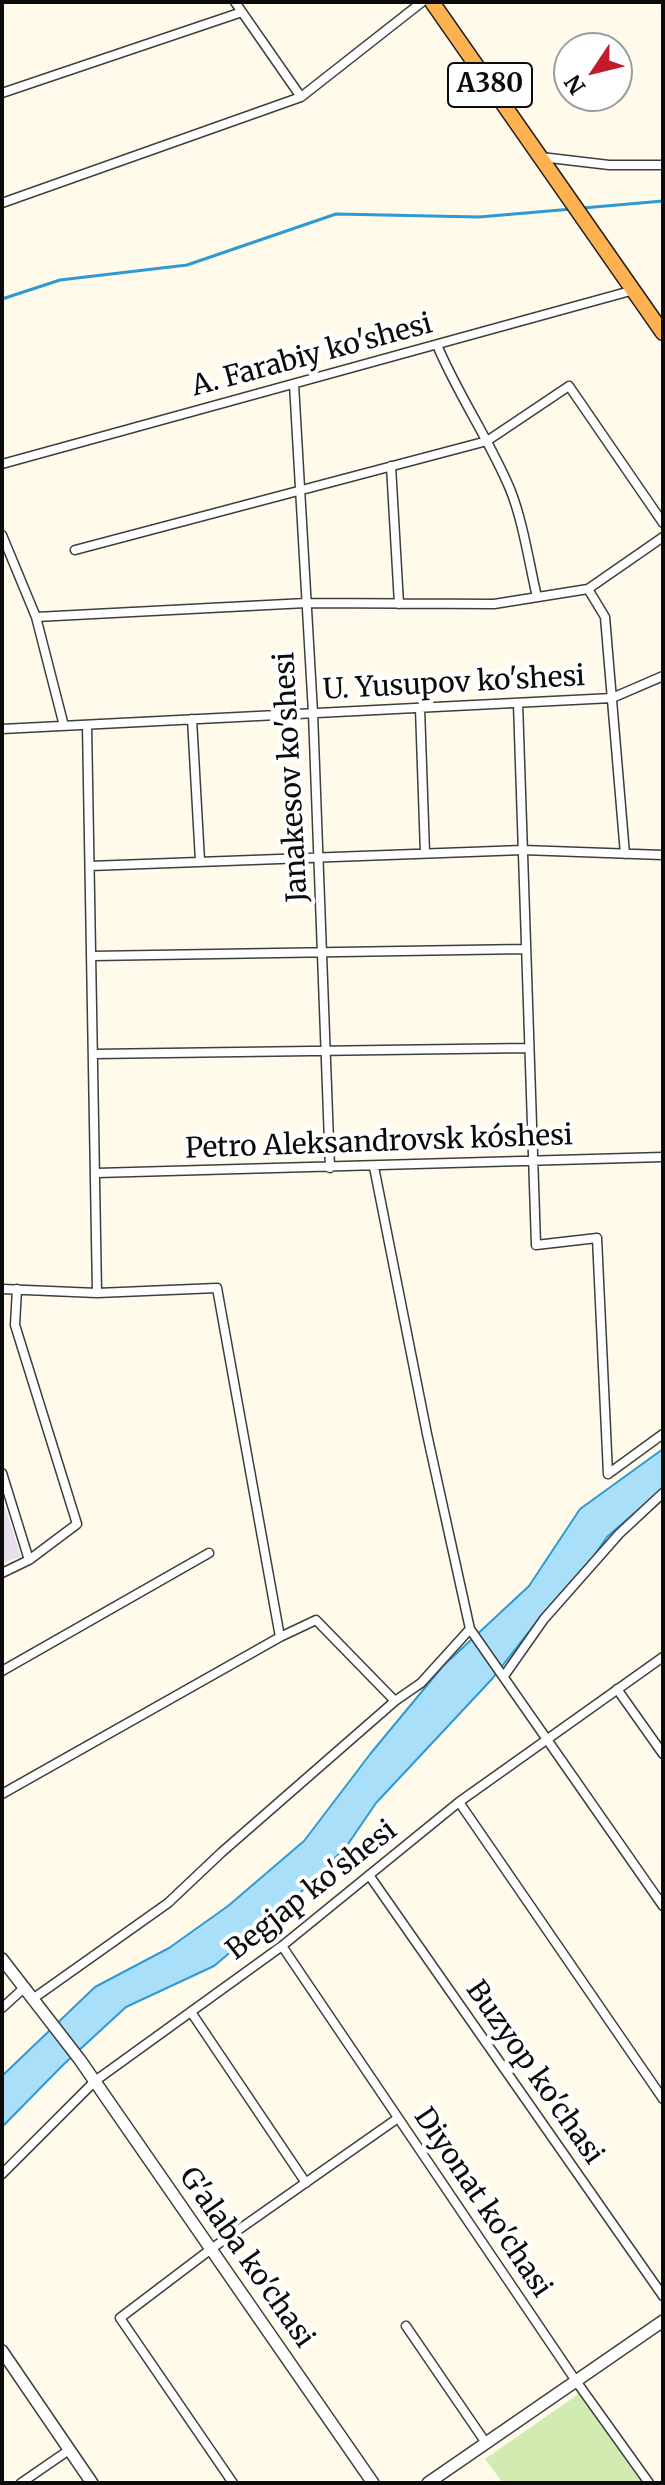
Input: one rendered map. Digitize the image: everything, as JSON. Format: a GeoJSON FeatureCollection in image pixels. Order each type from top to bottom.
{"type":"FeatureCollection","features":[{"type":"Feature","properties":{"kind":"highway","name":"A380"},"geometry":{"type":"LineString","coordinates":[[432,2],[663,333]]}},
{"type":"Feature","properties":{"kind":"street"},"geometry":{"type":"LineString","coordinates":[[235,2],[301,97]]}},
{"type":"Feature","properties":{"kind":"street"},"geometry":{"type":"LineString","coordinates":[[2,203],[301,97],[422,2]]}},
{"type":"Feature","properties":{"kind":"street"},"geometry":{"type":"LineString","coordinates":[[2,93],[242,12]]}},
{"type":"Feature","properties":{"kind":"street"},"geometry":{"type":"LineString","coordinates":[[545,163],[663,165]]}},
{"type":"Feature","properties":{"kind":"street","name":"A. Farabiy ko'shesi"},"geometry":{"type":"LineString","coordinates":[[2,464],[634,290]]}},
{"type":"Feature","properties":{"kind":"street"},"geometry":{"type":"LineString","coordinates":[[437,345],[453,382],[512,492],[537,597]]}},
{"type":"Feature","properties":{"kind":"street","name":"Janakesov ko'shesi"},"geometry":{"type":"LineString","coordinates":[[294,384],[313,713],[330,1168]]}},
{"type":"Feature","properties":{"kind":"street"},"geometry":{"type":"LineString","coordinates":[[75,550],[487,441],[569,386],[663,523]]}},
{"type":"Feature","properties":{"kind":"street"},"geometry":{"type":"LineString","coordinates":[[391,466],[399,604]]}},
{"type":"Feature","properties":{"kind":"street"},"geometry":{"type":"LineString","coordinates":[[2,535],[36,617],[64,726]]}},
{"type":"Feature","properties":{"kind":"street"},"geometry":{"type":"LineString","coordinates":[[36,617],[306,603],[494,604],[588,589],[663,537]]}},
{"type":"Feature","properties":{"kind":"street"},"geometry":{"type":"LineString","coordinates":[[588,589],[605,617],[625,854]]}},
{"type":"Feature","properties":{"kind":"street","name":"U. Yusupov ko'shesi"},"geometry":{"type":"LineString","coordinates":[[2,729],[612,698],[663,676]]}},
{"type":"Feature","properties":{"kind":"street"},"geometry":{"type":"LineString","coordinates":[[518,703],[536,1245],[597,1238],[608,1474],[663,1434]]}},
{"type":"Feature","properties":{"kind":"street"},"geometry":{"type":"LineString","coordinates":[[420,708],[425,853]]}},
{"type":"Feature","properties":{"kind":"street"},"geometry":{"type":"LineString","coordinates":[[192,719],[200,861]]}},
{"type":"Feature","properties":{"kind":"street"},"geometry":{"type":"LineString","coordinates":[[87,725],[97,1293]]}},
{"type":"Feature","properties":{"kind":"street"},"geometry":{"type":"LineString","coordinates":[[90,866],[523,850],[663,855]]}},
{"type":"Feature","properties":{"kind":"street"},"geometry":{"type":"LineString","coordinates":[[92,956],[525,949]]}},
{"type":"Feature","properties":{"kind":"street"},"geometry":{"type":"LineString","coordinates":[[94,1054],[528,1048]]}},
{"type":"Feature","properties":{"kind":"street","name":"Petro Aleksandrovsk kóshesi"},"geometry":{"type":"LineString","coordinates":[[97,1173],[663,1157]]}},
{"type":"Feature","properties":{"kind":"street"},"geometry":{"type":"LineString","coordinates":[[374,1167],[427,1434],[472,1632],[663,1906]]}},
{"type":"Feature","properties":{"kind":"street"},"geometry":{"type":"LineString","coordinates":[[2,1289],[97,1293],[217,1288],[280,1637]]}},
{"type":"Feature","properties":{"kind":"street"},"geometry":{"type":"LineString","coordinates":[[2,1573],[29,1560],[77,1524],[15,1325],[17,1289]]}},
{"type":"Feature","properties":{"kind":"street"},"geometry":{"type":"LineString","coordinates":[[2,1473],[29,1560]]}},
{"type":"Feature","properties":{"kind":"street"},"geometry":{"type":"LineString","coordinates":[[502,1673],[544,1619],[619,1534],[663,1493]]}},
{"type":"Feature","properties":{"kind":"street"},"geometry":{"type":"LineString","coordinates":[[2,1671],[209,1553]]}},
{"type":"Feature","properties":{"kind":"street"},"geometry":{"type":"LineString","coordinates":[[2,1794],[280,1637],[316,1620],[395,1701]]}},
{"type":"Feature","properties":{"kind":"street"},"geometry":{"type":"LineString","coordinates":[[34,1998],[168,1903],[222,1852],[429,1675],[472,1632]]}},
{"type":"Feature","properties":{"kind":"street","name":"Begjap ko'shesi"},"geometry":{"type":"LineString","coordinates":[[2,2174],[95,2081],[282,1946],[459,1802],[663,1657]]}},
{"type":"Feature","properties":{"kind":"street"},"geometry":{"type":"LineString","coordinates":[[617,1689],[663,1754]]}},
{"type":"Feature","properties":{"kind":"street"},"geometry":{"type":"LineString","coordinates":[[459,1802],[663,2099]]}},
{"type":"Feature","properties":{"kind":"street","name":"Buzyop ko'chasi"},"geometry":{"type":"LineString","coordinates":[[369,1875],[663,2296]]}},
{"type":"Feature","properties":{"kind":"street","name":"Diyonat ko'chasi"},"geometry":{"type":"LineString","coordinates":[[282,1946],[576,2381],[649,2483]]}},
{"type":"Feature","properties":{"kind":"street","name":"G'alaba ko'chasi"},"geometry":{"type":"LineString","coordinates":[[2,1959],[95,2081],[373,2483]]}},
{"type":"Feature","properties":{"kind":"street"},"geometry":{"type":"LineString","coordinates":[[2,2008],[25,1987]]}},
{"type":"Feature","properties":{"kind":"street"},"geometry":{"type":"LineString","coordinates":[[191,2012],[306,2183]]}},
{"type":"Feature","properties":{"kind":"street"},"geometry":{"type":"LineString","coordinates":[[233,2483],[120,2318],[211,2249],[398,2118]]}},
{"type":"Feature","properties":{"kind":"street"},"geometry":{"type":"LineString","coordinates":[[428,2483],[663,2321]]}},
{"type":"Feature","properties":{"kind":"street"},"geometry":{"type":"LineString","coordinates":[[406,2326],[486,2443]]}},
{"type":"Feature","properties":{"kind":"street"},"geometry":{"type":"LineString","coordinates":[[2,2351],[92,2483]]}},
{"type":"Feature","properties":{"kind":"street"},"geometry":{"type":"LineString","coordinates":[[21,2483],[69,2450]]}},
{"type":"Feature","properties":{"kind":"shaded area"},"geometry":{"type":"Polygon","coordinates":[[[2,1498],[21,1557],[2,1563],[2,1498]]]}},
{"type":"Feature","properties":{"kind":"green space"},"geometry":{"type":"Polygon","coordinates":[[[580,2393],[643,2483],[503,2483],[485,2459],[580,2393]]]}},
{"type":"Feature","properties":{"kind":"water"},"geometry":{"type":"Polygon","coordinates":[[[663,1449],[663,1488],[607,1537],[492,1679],[376,1803],[346,1847],[298,1895],[214,1966],[126,2007],[2,2127],[2,2076],[95,1987],[169,1948],[228,1906],[304,1841],[443,1666],[529,1586],[580,1509],[663,1449]]]}},
{"type":"Feature","properties":{"kind":"waterway"},"geometry":{"type":"LineString","coordinates":[[583,208],[663,201]]}},
{"type":"Feature","properties":{"kind":"waterway"},"geometry":{"type":"LineString","coordinates":[[2,299],[60,280],[187,265],[336,214],[479,217],[572,209]]}}]}
